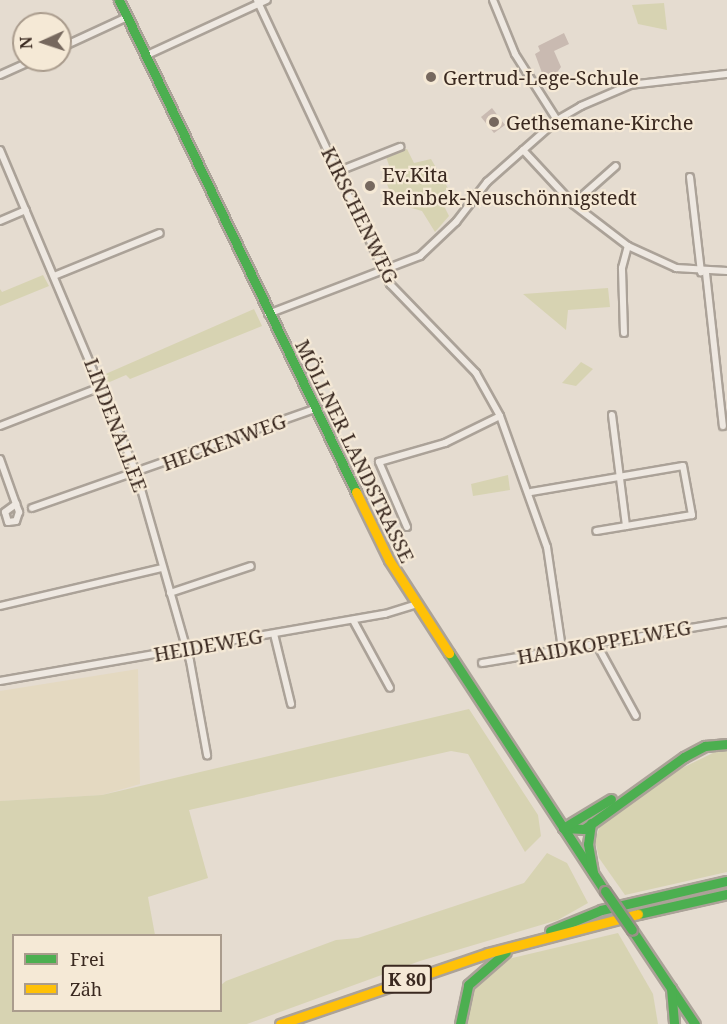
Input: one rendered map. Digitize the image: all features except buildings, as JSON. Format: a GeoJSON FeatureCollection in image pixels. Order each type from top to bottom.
{"type":"FeatureCollection","features":[{"type":"Feature","properties":{"kind":"main road","name":"MÖLLNER LANDSTRASSE"},"geometry":{"type":"LineString","coordinates":[[119,0],[267,314],[414,605],[671,988]]}},
{"type":"Feature","properties":{"kind":"main road"},"geometry":{"type":"LineString","coordinates":[[563,828],[686,750],[727,736]]}},
{"type":"Feature","properties":{"kind":"main road"},"geometry":{"type":"LineString","coordinates":[[563,828],[578,831],[684,757],[705,746],[727,744]]}},
{"type":"Feature","properties":{"kind":"main road"},"geometry":{"type":"LineString","coordinates":[[591,823],[588,844],[593,873]]}},
{"type":"Feature","properties":{"kind":"main road"},"geometry":{"type":"LineString","coordinates":[[540,938],[557,926],[594,912],[727,881]]}},
{"type":"Feature","properties":{"kind":"main road","name":"K 80"},"geometry":{"type":"LineString","coordinates":[[280,1024],[540,938],[727,894]]}},
{"type":"Feature","properties":{"kind":"main road"},"geometry":{"type":"LineString","coordinates":[[460,1024],[461,1001],[472,977],[516,945]]}},
{"type":"Feature","properties":{"kind":"main road"},"geometry":{"type":"LineString","coordinates":[[671,988],[674,1024]]}},
{"type":"Feature","properties":{"kind":"main road"},"geometry":{"type":"LineString","coordinates":[[671,988],[695,1024]]}},
{"type":"Feature","properties":{"kind":"street"},"geometry":{"type":"LineString","coordinates":[[145,56],[258,2],[267,0]]}},
{"type":"Feature","properties":{"kind":"street"},"geometry":{"type":"LineString","coordinates":[[493,0],[515,54],[557,120]]}},
{"type":"Feature","properties":{"kind":"street","name":"KIRSCHENWEG"},"geometry":{"type":"LineString","coordinates":[[258,2],[339,171],[384,272],[408,306],[476,373],[500,416],[531,492],[547,547],[562,649]]}},
{"type":"Feature","properties":{"kind":"street"},"geometry":{"type":"LineString","coordinates":[[72,42],[127,17]]}},
{"type":"Feature","properties":{"kind":"street"},"geometry":{"type":"LineString","coordinates":[[267,314],[384,272],[434,246],[487,182],[557,120],[630,85],[727,74]]}},
{"type":"Feature","properties":{"kind":"street"},"geometry":{"type":"LineString","coordinates":[[339,171],[400,147]]}},
{"type":"Feature","properties":{"kind":"street","name":"LINDENALLEE"},"geometry":{"type":"LineString","coordinates":[[0,150],[103,386],[137,475],[186,649],[207,755]]}},
{"type":"Feature","properties":{"kind":"street"},"geometry":{"type":"LineString","coordinates":[[523,150],[573,204],[628,246],[676,268],[703,272],[727,271]]}},
{"type":"Feature","properties":{"kind":"street"},"geometry":{"type":"LineString","coordinates":[[573,204],[616,166]]}},
{"type":"Feature","properties":{"kind":"street"},"geometry":{"type":"LineString","coordinates":[[690,177],[723,426]]}},
{"type":"Feature","properties":{"kind":"street"},"geometry":{"type":"LineString","coordinates":[[0,221],[26,210]]}},
{"type":"Feature","properties":{"kind":"street"},"geometry":{"type":"LineString","coordinates":[[54,276],[160,233]]}},
{"type":"Feature","properties":{"kind":"street"},"geometry":{"type":"LineString","coordinates":[[624,333],[622,271],[628,246]]}},
{"type":"Feature","properties":{"kind":"street"},"geometry":{"type":"LineString","coordinates":[[0,426],[103,386]]}},
{"type":"Feature","properties":{"kind":"street","name":"HECKENWEG"},"geometry":{"type":"LineString","coordinates":[[32,508],[137,475],[314,410]]}},
{"type":"Feature","properties":{"kind":"street"},"geometry":{"type":"LineString","coordinates":[[612,415],[617,478],[626,526]]}},
{"type":"Feature","properties":{"kind":"street"},"geometry":{"type":"LineString","coordinates":[[407,527],[378,462],[445,443],[500,416]]}},
{"type":"Feature","properties":{"kind":"street"},"geometry":{"type":"LineString","coordinates":[[0,459],[16,504]]}},
{"type":"Feature","properties":{"kind":"street"},"geometry":{"type":"LineString","coordinates":[[531,492],[683,466],[692,515],[596,531]]}},
{"type":"Feature","properties":{"kind":"street"},"geometry":{"type":"LineString","coordinates":[[170,593],[251,566]]}},
{"type":"Feature","properties":{"kind":"street"},"geometry":{"type":"LineString","coordinates":[[0,606],[162,568]]}},
{"type":"Feature","properties":{"kind":"street","name":"HEIDEWEG"},"geometry":{"type":"LineString","coordinates":[[0,681],[353,620],[414,605]]}},
{"type":"Feature","properties":{"kind":"street"},"geometry":{"type":"LineString","coordinates":[[353,620],[390,688]]}},
{"type":"Feature","properties":{"kind":"street","name":"HAIDKOPPELWEG"},"geometry":{"type":"LineString","coordinates":[[482,663],[727,622]]}},
{"type":"Feature","properties":{"kind":"street"},"geometry":{"type":"LineString","coordinates":[[274,634],[291,704]]}},
{"type":"Feature","properties":{"kind":"street"},"geometry":{"type":"LineString","coordinates":[[596,643],[636,716]]}},
{"type":"Feature","properties":{"kind":"shaded area"},"geometry":{"type":"Polygon","coordinates":[[[664,3],[667,30],[638,24],[632,5],[664,3]]]}},
{"type":"Feature","properties":{"kind":"shaded area"},"geometry":{"type":"Polygon","coordinates":[[[407,149],[414,163],[431,159],[448,188],[439,196],[449,216],[435,232],[422,211],[401,205],[397,192],[391,194],[382,172],[390,168],[386,157],[407,149]]]}},
{"type":"Feature","properties":{"kind":"shaded area"},"geometry":{"type":"Polygon","coordinates":[[[43,275],[49,286],[0,306],[0,289],[2,292],[43,275]]]}},
{"type":"Feature","properties":{"kind":"shaded area"},"geometry":{"type":"Polygon","coordinates":[[[608,288],[610,307],[568,310],[566,330],[523,294],[608,288]]]}},
{"type":"Feature","properties":{"kind":"shaded area"},"geometry":{"type":"Polygon","coordinates":[[[254,309],[262,326],[130,379],[126,375],[105,384],[101,376],[254,309]]]}},
{"type":"Feature","properties":{"kind":"shaded area"},"geometry":{"type":"Polygon","coordinates":[[[581,362],[593,369],[576,386],[562,383],[581,362]]]}},
{"type":"Feature","properties":{"kind":"shaded area"},"geometry":{"type":"Polygon","coordinates":[[[508,475],[510,490],[473,496],[471,484],[508,475]]]}},
{"type":"Feature","properties":{"kind":"shaded area"},"geometry":{"type":"Polygon","coordinates":[[[138,669],[140,784],[102,795],[0,801],[0,691],[138,669]]]}},
{"type":"Feature","properties":{"kind":"shaded area"},"geometry":{"type":"Polygon","coordinates":[[[469,709],[538,815],[541,836],[525,852],[468,754],[451,751],[189,810],[208,878],[148,897],[155,934],[12,934],[12,1012],[222,1012],[222,984],[226,981],[336,940],[358,938],[524,883],[547,853],[567,863],[588,903],[558,920],[420,961],[247,1024],[0,1024],[0,801],[102,795],[469,709]]]}},
{"type":"Feature","properties":{"kind":"shaded area"},"geometry":{"type":"Polygon","coordinates":[[[719,750],[727,751],[727,872],[625,895],[599,858],[595,840],[600,826],[672,773],[719,750]]]}},
{"type":"Feature","properties":{"kind":"shaded area"},"geometry":{"type":"Polygon","coordinates":[[[618,933],[653,994],[658,1024],[465,1024],[475,981],[504,960],[618,933]]]}},
{"type":"Feature","properties":{"kind":"traffic: fast"},"geometry":{"type":"LineString","coordinates":[[119,0],[356,492]]}},
{"type":"Feature","properties":{"kind":"traffic: fast"},"geometry":{"type":"LineString","coordinates":[[449,653],[605,891]]}},
{"type":"Feature","properties":{"kind":"traffic: fast"},"geometry":{"type":"LineString","coordinates":[[563,828],[584,829],[684,757],[705,746],[727,744]]}},
{"type":"Feature","properties":{"kind":"traffic: fast"},"geometry":{"type":"LineString","coordinates":[[563,828],[611,799]]}},
{"type":"Feature","properties":{"kind":"traffic: fast"},"geometry":{"type":"LineString","coordinates":[[591,823],[588,844],[593,873]]}},
{"type":"Feature","properties":{"kind":"traffic: fast"},"geometry":{"type":"LineString","coordinates":[[550,931],[601,910],[727,881]]}},
{"type":"Feature","properties":{"kind":"traffic: fast"},"geometry":{"type":"LineString","coordinates":[[605,891],[632,930]]}},
{"type":"Feature","properties":{"kind":"traffic: fast"},"geometry":{"type":"LineString","coordinates":[[638,914],[727,894]]}},
{"type":"Feature","properties":{"kind":"traffic: fast"},"geometry":{"type":"LineString","coordinates":[[632,930],[695,1024]]}},
{"type":"Feature","properties":{"kind":"traffic: fast"},"geometry":{"type":"LineString","coordinates":[[460,1024],[468,985],[506,952]]}},
{"type":"Feature","properties":{"kind":"traffic: fast"},"geometry":{"type":"LineString","coordinates":[[671,988],[674,1024]]}},
{"type":"Feature","properties":{"kind":"traffic: slow"},"geometry":{"type":"LineString","coordinates":[[356,492],[389,560],[449,653]]}},
{"type":"Feature","properties":{"kind":"traffic: slow"},"geometry":{"type":"LineString","coordinates":[[280,1024],[488,953],[638,914]]}},
{"type":"Feature","properties":{"kind":"place","name":"Gertrud-Lege-Schule"},"geometry":{"type":"Point","coordinates":[431,77]}},
{"type":"Feature","properties":{"kind":"place","name":"Gethsemane-Kirche"},"geometry":{"type":"Point","coordinates":[494,122]}},
{"type":"Feature","properties":{"kind":"place","name":"Ev.Kita Reinbek-Neuschönnigstedt"},"geometry":{"type":"Point","coordinates":[370,186]}}]}
